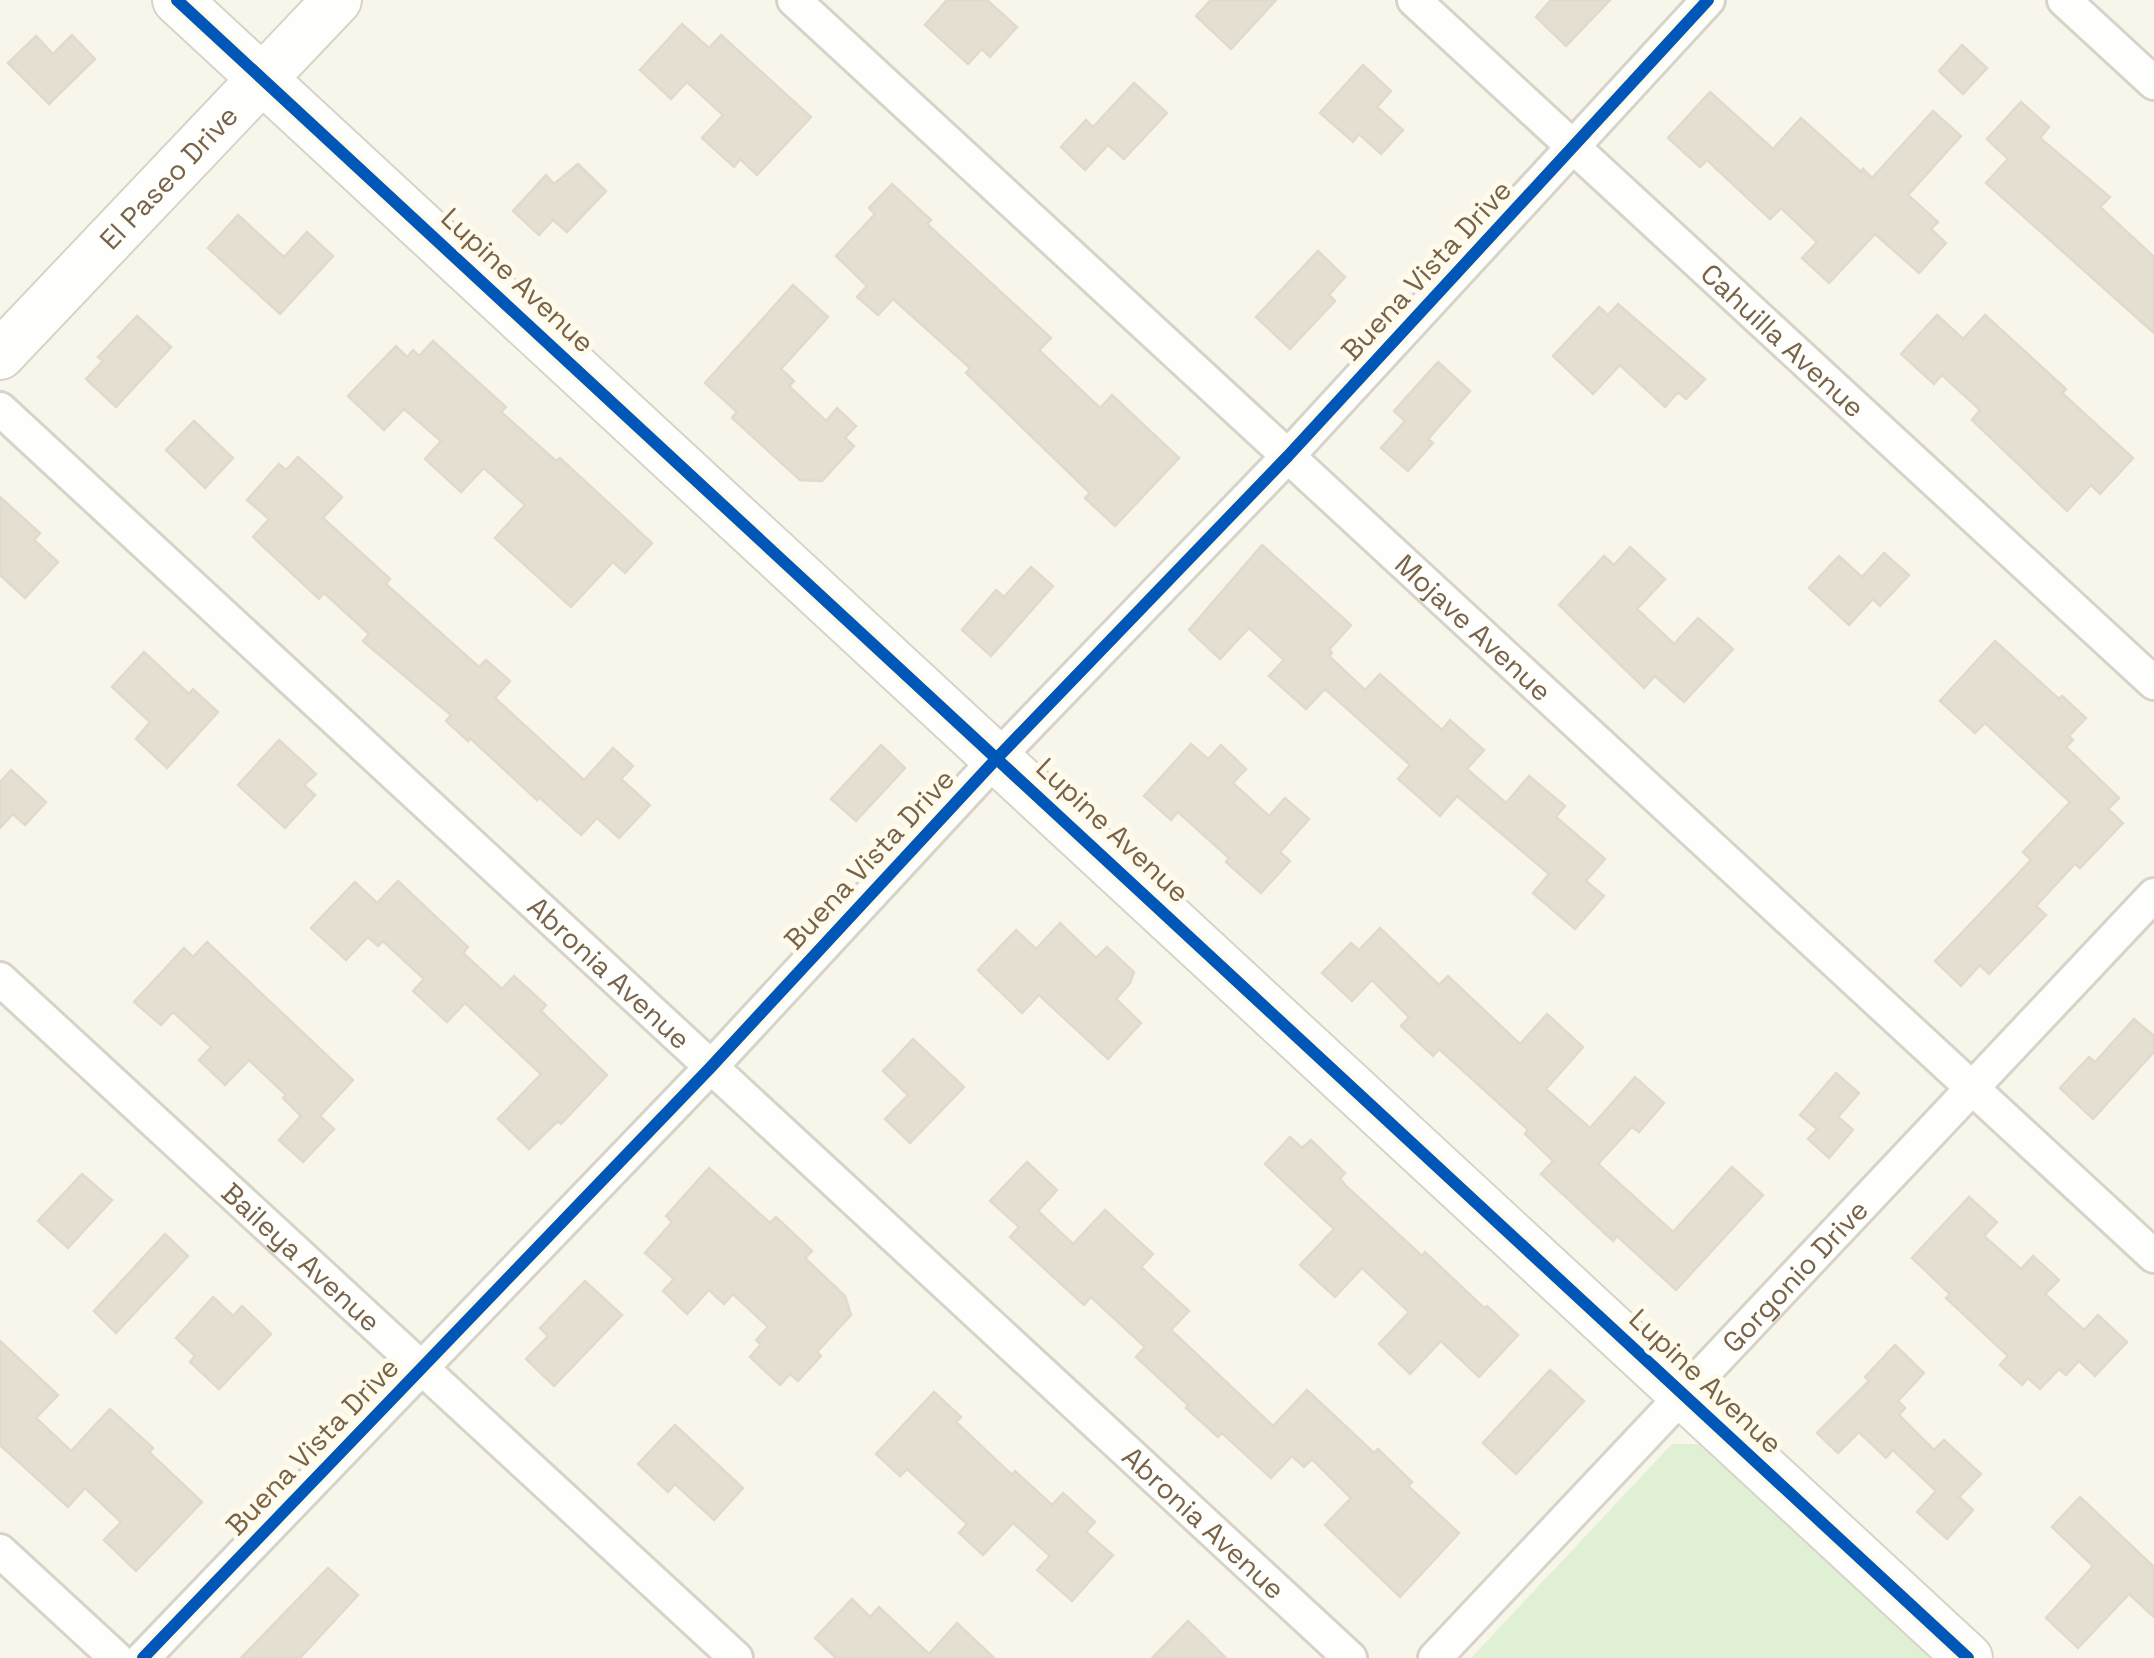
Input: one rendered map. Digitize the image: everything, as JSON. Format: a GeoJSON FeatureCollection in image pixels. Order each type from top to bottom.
{"type":"FeatureCollection","features":[{"type":"Feature","properties":{"kind":"street","name":"Lupine Avenue"},"geometry":{"type":"LineString","coordinates":[[177,0],[1968,1658]]}},
{"type":"Feature","properties":{"kind":"street","name":"El Paseo Drive"},"geometry":{"type":"LineString","coordinates":[[0,355],[337,0]]}},
{"type":"Feature","properties":{"kind":"street","name":"Mojave Avenue"},"geometry":{"type":"LineString","coordinates":[[794,0],[2154,1256]]}},
{"type":"Feature","properties":{"kind":"street","name":"Cahuilla Avenue"},"geometry":{"type":"LineString","coordinates":[[1414,0],[2154,683]]}},
{"type":"Feature","properties":{"kind":"street","name":"Buena Vista Drive"},"geometry":{"type":"LineString","coordinates":[[143,1658],[710,1068],[998,756],[1288,456],[1708,0]]}},
{"type":"Feature","properties":{"kind":"street"},"geometry":{"type":"LineString","coordinates":[[2064,0],[2154,84]]}},
{"type":"Feature","properties":{"kind":"street","name":"Abronia Avenue"},"geometry":{"type":"LineString","coordinates":[[0,409],[1350,1658]]}},
{"type":"Feature","properties":{"kind":"street","name":"Gorgonio Drive"},"geometry":{"type":"LineString","coordinates":[[1436,1658],[2154,895]]}},
{"type":"Feature","properties":{"kind":"street","name":"Baileya Avenue"},"geometry":{"type":"LineString","coordinates":[[0,979],[736,1658]]}},
{"type":"Feature","properties":{"kind":"street"},"geometry":{"type":"LineString","coordinates":[[0,1551],[116,1658]]}},
{"type":"Feature","properties":{"kind":"green space"},"geometry":{"type":"Polygon","coordinates":[[[1672,1444],[1700,1444],[1931,1658],[1471,1658],[1672,1444]]]}},
{"type":"Feature","properties":{"kind":"building"},"geometry":{"type":"Polygon","coordinates":[[[947,0],[987,0],[1017,27],[990,57],[982,49],[968,64],[925,25],[947,0]]]}},
{"type":"Feature","properties":{"kind":"building"},"geometry":{"type":"Polygon","coordinates":[[[1211,0],[1276,0],[1231,49],[1196,16],[1211,0]]]}},
{"type":"Feature","properties":{"kind":"building"},"geometry":{"type":"Polygon","coordinates":[[[1551,0],[1610,0],[1566,46],[1536,17],[1551,0]]]}},
{"type":"Feature","properties":{"kind":"building"},"geometry":{"type":"Polygon","coordinates":[[[682,24],[709,48],[721,35],[811,117],[757,175],[740,159],[734,167],[702,138],[723,115],[687,82],[671,99],[640,70],[682,24]]]}},
{"type":"Feature","properties":{"kind":"building"},"geometry":{"type":"Polygon","coordinates":[[[72,35],[95,59],[49,104],[8,63],[36,36],[53,54],[72,35]]]}},
{"type":"Feature","properties":{"kind":"building"},"geometry":{"type":"Polygon","coordinates":[[[1962,45],[1987,68],[1963,94],[1939,71],[1962,45]]]}},
{"type":"Feature","properties":{"kind":"building"},"geometry":{"type":"Polygon","coordinates":[[[1363,65],[1391,91],[1377,107],[1403,130],[1381,154],[1359,134],[1353,142],[1320,113],[1363,65]]]}},
{"type":"Feature","properties":{"kind":"building"},"geometry":{"type":"Polygon","coordinates":[[[1134,83],[1167,113],[1124,159],[1108,145],[1085,170],[1061,147],[1086,120],[1093,127],[1134,83]]]}},
{"type":"Feature","properties":{"kind":"building"},"geometry":{"type":"Polygon","coordinates":[[[1710,92],[1773,149],[1801,118],[1872,178],[1933,111],[1961,136],[1908,195],[1938,222],[1931,229],[1946,243],[1919,273],[1875,234],[1829,283],[1802,258],[1817,242],[1781,208],[1770,219],[1707,160],[1700,167],[1668,138],[1710,92]]]}},
{"type":"Feature","properties":{"kind":"building"},"geometry":{"type":"Polygon","coordinates":[[[2021,102],[2049,127],[2040,138],[2110,197],[2100,207],[2154,257],[2154,333],[1986,183],[2008,159],[1987,139],[2021,102]]]}},
{"type":"Feature","properties":{"kind":"building"},"geometry":{"type":"Polygon","coordinates":[[[578,164],[606,191],[567,232],[553,220],[539,235],[513,211],[546,175],[554,184],[578,164]]]}},
{"type":"Feature","properties":{"kind":"building"},"geometry":{"type":"Polygon","coordinates":[[[892,184],[931,220],[927,224],[1051,338],[1039,350],[1100,408],[1112,395],[1179,458],[1115,526],[1085,498],[1090,493],[966,373],[970,368],[893,299],[878,315],[857,297],[867,286],[836,256],[875,214],[869,208],[892,184]]]}},
{"type":"Feature","properties":{"kind":"building"},"geometry":{"type":"Polygon","coordinates":[[[238,215],[284,257],[307,232],[333,256],[280,314],[208,248],[238,215]]]}},
{"type":"Feature","properties":{"kind":"building"},"geometry":{"type":"Polygon","coordinates":[[[1318,251],[1345,277],[1329,295],[1335,301],[1290,349],[1256,317],[1318,251]]]}},
{"type":"Feature","properties":{"kind":"building"},"geometry":{"type":"Polygon","coordinates":[[[793,285],[828,317],[781,369],[794,381],[789,386],[826,421],[837,408],[856,426],[845,438],[854,446],[822,481],[800,480],[732,418],[737,412],[705,383],[793,285]]]}},
{"type":"Feature","properties":{"kind":"building"},"geometry":{"type":"Polygon","coordinates":[[[1618,304],[1705,379],[1686,399],[1678,392],[1665,407],[1620,365],[1593,394],[1553,356],[1599,307],[1608,315],[1618,304]]]}},
{"type":"Feature","properties":{"kind":"building"},"geometry":{"type":"Polygon","coordinates":[[[1937,315],[1963,339],[1985,315],[2066,389],[2062,393],[2133,458],[2100,494],[2091,485],[2067,511],[1972,420],[1980,410],[1942,375],[1934,384],[1901,354],[1937,315]]]}},
{"type":"Feature","properties":{"kind":"building"},"geometry":{"type":"Polygon","coordinates":[[[137,316],[171,347],[116,407],[86,379],[103,361],[98,357],[137,316]]]}},
{"type":"Feature","properties":{"kind":"building"},"geometry":{"type":"Polygon","coordinates":[[[433,341],[506,407],[501,412],[556,461],[560,458],[652,543],[625,573],[613,562],[571,607],[495,538],[525,505],[484,468],[461,492],[425,459],[441,441],[404,409],[384,430],[348,396],[396,346],[407,357],[413,350],[419,356],[433,341]]]}},
{"type":"Feature","properties":{"kind":"building"},"geometry":{"type":"Polygon","coordinates":[[[1438,362],[1470,391],[1428,439],[1433,443],[1408,471],[1381,448],[1405,421],[1394,411],[1438,362]]]}},
{"type":"Feature","properties":{"kind":"building"},"geometry":{"type":"Polygon","coordinates":[[[194,421],[233,458],[205,488],[166,450],[194,421]]]}},
{"type":"Feature","properties":{"kind":"building"},"geometry":{"type":"Polygon","coordinates":[[[298,457],[342,497],[323,518],[390,579],[386,584],[479,667],[486,660],[510,681],[495,698],[584,780],[613,748],[633,766],[621,779],[650,805],[619,838],[597,818],[581,835],[539,797],[537,800],[446,721],[451,715],[363,641],[369,634],[324,593],[319,599],[253,537],[269,519],[247,500],[279,464],[286,470],[298,457]]]}},
{"type":"Feature","properties":{"kind":"building"},"geometry":{"type":"Polygon","coordinates":[[[0,497],[40,533],[34,540],[58,562],[25,598],[0,575],[0,497]]]}},
{"type":"Feature","properties":{"kind":"building"},"geometry":{"type":"Polygon","coordinates":[[[1262,545],[1351,625],[1329,650],[1329,656],[1365,690],[1380,674],[1442,730],[1450,720],[1484,750],[1467,769],[1506,803],[1529,776],[1565,806],[1556,817],[1605,859],[1586,881],[1604,896],[1575,929],[1533,893],[1549,874],[1457,796],[1440,816],[1398,779],[1410,765],[1325,689],[1306,709],[1269,676],[1284,660],[1249,628],[1220,659],[1189,630],[1262,545]]]}},
{"type":"Feature","properties":{"kind":"building"},"geometry":{"type":"Polygon","coordinates":[[[1630,547],[1665,579],[1637,609],[1674,644],[1698,618],[1733,649],[1684,702],[1655,676],[1644,688],[1559,605],[1604,556],[1614,565],[1630,547]]]}},
{"type":"Feature","properties":{"kind":"building"},"geometry":{"type":"Polygon","coordinates":[[[1884,553],[1909,575],[1880,606],[1873,599],[1849,625],[1809,588],[1839,556],[1862,577],[1884,553]]]}},
{"type":"Feature","properties":{"kind":"building"},"geometry":{"type":"Polygon","coordinates":[[[1031,567],[1053,586],[991,656],[962,630],[996,590],[1004,597],[1031,567]]]}},
{"type":"Feature","properties":{"kind":"building"},"geometry":{"type":"Polygon","coordinates":[[[1995,641],[2086,718],[2069,736],[2073,740],[2066,747],[2119,798],[2108,809],[2123,823],[2080,868],[2075,864],[2036,906],[2046,915],[1989,974],[1980,965],[1961,986],[1935,961],[2031,860],[2023,852],[2070,802],[1985,723],[1975,733],[1940,701],[1995,641]]]}},
{"type":"Feature","properties":{"kind":"building"},"geometry":{"type":"Polygon","coordinates":[[[144,652],[189,694],[193,689],[218,712],[167,768],[136,739],[150,722],[112,687],[144,652]]]}},
{"type":"Feature","properties":{"kind":"building"},"geometry":{"type":"Polygon","coordinates":[[[279,740],[316,774],[304,785],[315,795],[285,828],[238,785],[279,740]]]}},
{"type":"Feature","properties":{"kind":"building"},"geometry":{"type":"Polygon","coordinates":[[[1191,744],[1208,759],[1221,745],[1246,769],[1233,783],[1269,816],[1285,798],[1309,819],[1280,852],[1290,861],[1261,893],[1178,812],[1171,820],[1144,796],[1191,744]]]}},
{"type":"Feature","properties":{"kind":"building"},"geometry":{"type":"Polygon","coordinates":[[[881,745],[905,768],[856,821],[831,799],[881,745]]]}},
{"type":"Feature","properties":{"kind":"building"},"geometry":{"type":"Polygon","coordinates":[[[11,770],[46,802],[25,825],[13,814],[0,828],[0,782],[11,770]]]}},
{"type":"Feature","properties":{"kind":"building"},"geometry":{"type":"Polygon","coordinates":[[[398,881],[468,947],[463,953],[502,989],[514,976],[546,1005],[541,1011],[607,1075],[561,1124],[558,1121],[529,1149],[498,1119],[541,1074],[465,1003],[447,1022],[413,991],[424,979],[383,941],[378,946],[368,937],[346,960],[311,928],[355,882],[377,903],[398,881]]]}},
{"type":"Feature","properties":{"kind":"building"},"geometry":{"type":"Polygon","coordinates":[[[1060,923],[1096,958],[1107,947],[1134,972],[1116,999],[1141,1023],[1108,1059],[1039,995],[1022,1013],[978,970],[1016,930],[1036,949],[1060,923]]]}},
{"type":"Feature","properties":{"kind":"building"},"geometry":{"type":"Polygon","coordinates":[[[1380,928],[1439,985],[1448,976],[1520,1044],[1547,1014],[1583,1047],[1546,1089],[1590,1128],[1635,1077],[1664,1103],[1639,1132],[1632,1127],[1598,1164],[1673,1232],[1732,1167],[1763,1195],[1676,1290],[1617,1236],[1613,1241],[1541,1174],[1553,1161],[1525,1134],[1528,1130],[1439,1049],[1433,1056],[1401,1026],[1409,1017],[1372,980],[1352,1001],[1322,973],[1351,943],[1359,950],[1380,928]]]}},
{"type":"Feature","properties":{"kind":"building"},"geometry":{"type":"Polygon","coordinates":[[[207,942],[353,1080],[320,1116],[334,1129],[303,1162],[279,1140],[301,1116],[283,1098],[286,1095],[249,1060],[225,1085],[199,1060],[211,1047],[173,1012],[161,1025],[134,1002],[184,948],[193,957],[207,942]]]}},
{"type":"Feature","properties":{"kind":"building"},"geometry":{"type":"Polygon","coordinates":[[[2134,1019],[2154,1036],[2154,1052],[2093,1119],[2060,1088],[2089,1057],[2095,1062],[2134,1019]]]}},
{"type":"Feature","properties":{"kind":"building"},"geometry":{"type":"Polygon","coordinates":[[[913,1039],[964,1087],[910,1143],[885,1119],[908,1095],[883,1071],[913,1039]]]}},
{"type":"Feature","properties":{"kind":"building"},"geometry":{"type":"Polygon","coordinates":[[[1836,1073],[1859,1093],[1838,1117],[1853,1130],[1829,1158],[1808,1139],[1817,1129],[1800,1115],[1836,1073]]]}},
{"type":"Feature","properties":{"kind":"building"},"geometry":{"type":"Polygon","coordinates":[[[1290,1137],[1302,1148],[1311,1140],[1345,1173],[1340,1178],[1345,1185],[1422,1256],[1425,1252],[1518,1335],[1479,1377],[1441,1341],[1410,1374],[1379,1344],[1409,1312],[1362,1268],[1335,1297],[1300,1265],[1334,1229],[1265,1164],[1290,1137]]]}},
{"type":"Feature","properties":{"kind":"building"},"geometry":{"type":"Polygon","coordinates":[[[1027,1162],[1057,1190],[1038,1211],[1073,1244],[1105,1210],[1153,1254],[1141,1267],[1189,1311],[1171,1330],[1273,1426],[1307,1390],[1374,1453],[1378,1449],[1412,1482],[1408,1486],[1459,1533],[1400,1597],[1325,1525],[1351,1498],[1312,1459],[1304,1467],[1292,1456],[1271,1478],[1222,1433],[1218,1437],[1186,1408],[1188,1405],[1136,1357],[1145,1347],[1091,1297],[1084,1305],[1010,1237],[1019,1227],[990,1201],[1027,1162]]]}},
{"type":"Feature","properties":{"kind":"building"},"geometry":{"type":"Polygon","coordinates":[[[709,1168],[770,1223],[776,1217],[812,1251],[805,1258],[845,1296],[851,1315],[817,1352],[821,1356],[798,1381],[790,1374],[780,1385],[750,1357],[761,1344],[756,1340],[768,1327],[733,1294],[724,1304],[709,1290],[687,1314],[663,1291],[674,1279],[645,1253],[672,1222],[666,1216],[709,1168]]]}},
{"type":"Feature","properties":{"kind":"building"},"geometry":{"type":"Polygon","coordinates":[[[82,1174],[112,1200],[68,1248],[38,1221],[82,1174]]]}},
{"type":"Feature","properties":{"kind":"building"},"geometry":{"type":"Polygon","coordinates":[[[1969,1197],[1997,1222],[1984,1236],[2021,1269],[2033,1256],[2059,1280],[2045,1294],[2084,1330],[2098,1315],[2127,1342],[2095,1376],[2079,1361],[2066,1375],[2059,1369],[2040,1389],[2028,1378],[2022,1385],[2000,1365],[2008,1356],[1946,1298],[1950,1294],[1912,1258],[1969,1197]]]}},
{"type":"Feature","properties":{"kind":"building"},"geometry":{"type":"Polygon","coordinates":[[[165,1234],[188,1256],[116,1333],[94,1311],[165,1234]]]}},
{"type":"Feature","properties":{"kind":"building"},"geometry":{"type":"Polygon","coordinates":[[[585,1281],[622,1315],[554,1386],[526,1359],[548,1336],[540,1328],[585,1281]]]}},
{"type":"Feature","properties":{"kind":"building"},"geometry":{"type":"Polygon","coordinates":[[[213,1297],[233,1316],[242,1306],[271,1334],[219,1389],[190,1362],[195,1356],[176,1338],[213,1297]]]}},
{"type":"Feature","properties":{"kind":"building"},"geometry":{"type":"Polygon","coordinates":[[[0,1341],[58,1395],[36,1418],[71,1451],[110,1409],[153,1448],[149,1452],[202,1502],[136,1571],[104,1540],[121,1522],[85,1488],[68,1507],[0,1445],[0,1341]]]}},
{"type":"Feature","properties":{"kind":"building"},"geometry":{"type":"Polygon","coordinates":[[[1895,1345],[1924,1373],[1898,1401],[1905,1408],[1899,1415],[1934,1450],[1944,1440],[1981,1474],[1959,1497],[1973,1510],[1947,1539],[1917,1512],[1936,1491],[1893,1450],[1886,1458],[1859,1432],[1838,1453],[1817,1433],[1869,1381],[1865,1377],[1895,1345]]]}},
{"type":"Feature","properties":{"kind":"building"},"geometry":{"type":"Polygon","coordinates":[[[1550,1370],[1584,1401],[1516,1474],[1483,1443],[1550,1370]]]}},
{"type":"Feature","properties":{"kind":"building"},"geometry":{"type":"Polygon","coordinates":[[[934,1392],[961,1417],[956,1422],[1012,1475],[1015,1471],[1052,1505],[1063,1493],[1095,1522],[1086,1532],[1113,1555],[1072,1601],[1037,1570],[1050,1556],[1013,1523],[983,1555],[959,1533],[967,1524],[907,1469],[900,1476],[876,1454],[934,1392]]]}},
{"type":"Feature","properties":{"kind":"building"},"geometry":{"type":"Polygon","coordinates":[[[675,1425],[743,1488],[714,1520],[675,1484],[668,1492],[638,1464],[675,1425]]]}},
{"type":"Feature","properties":{"kind":"building"},"geometry":{"type":"Polygon","coordinates":[[[2080,1497],[2154,1567],[2154,1617],[2129,1594],[2078,1648],[2046,1618],[2093,1566],[2052,1527],[2080,1497]]]}},
{"type":"Feature","properties":{"kind":"building"},"geometry":{"type":"Polygon","coordinates":[[[328,1568],[358,1595],[300,1658],[241,1658],[328,1568]]]}},
{"type":"Feature","properties":{"kind":"building"},"geometry":{"type":"Polygon","coordinates":[[[852,1599],[870,1617],[879,1607],[929,1654],[957,1623],[994,1658],[836,1658],[815,1638],[852,1599]]]}},
{"type":"Feature","properties":{"kind":"building"},"geometry":{"type":"Polygon","coordinates":[[[1188,1621],[1226,1658],[1152,1658],[1188,1621]]]}},
{"type":"Feature","properties":{"kind":"cycle path"},"geometry":{"type":"LineString","coordinates":[[177,0],[1968,1658]]}},
{"type":"Feature","properties":{"kind":"cycle path"},"geometry":{"type":"LineString","coordinates":[[143,1658],[710,1068],[998,757],[1288,456],[1708,0]]}}]}
